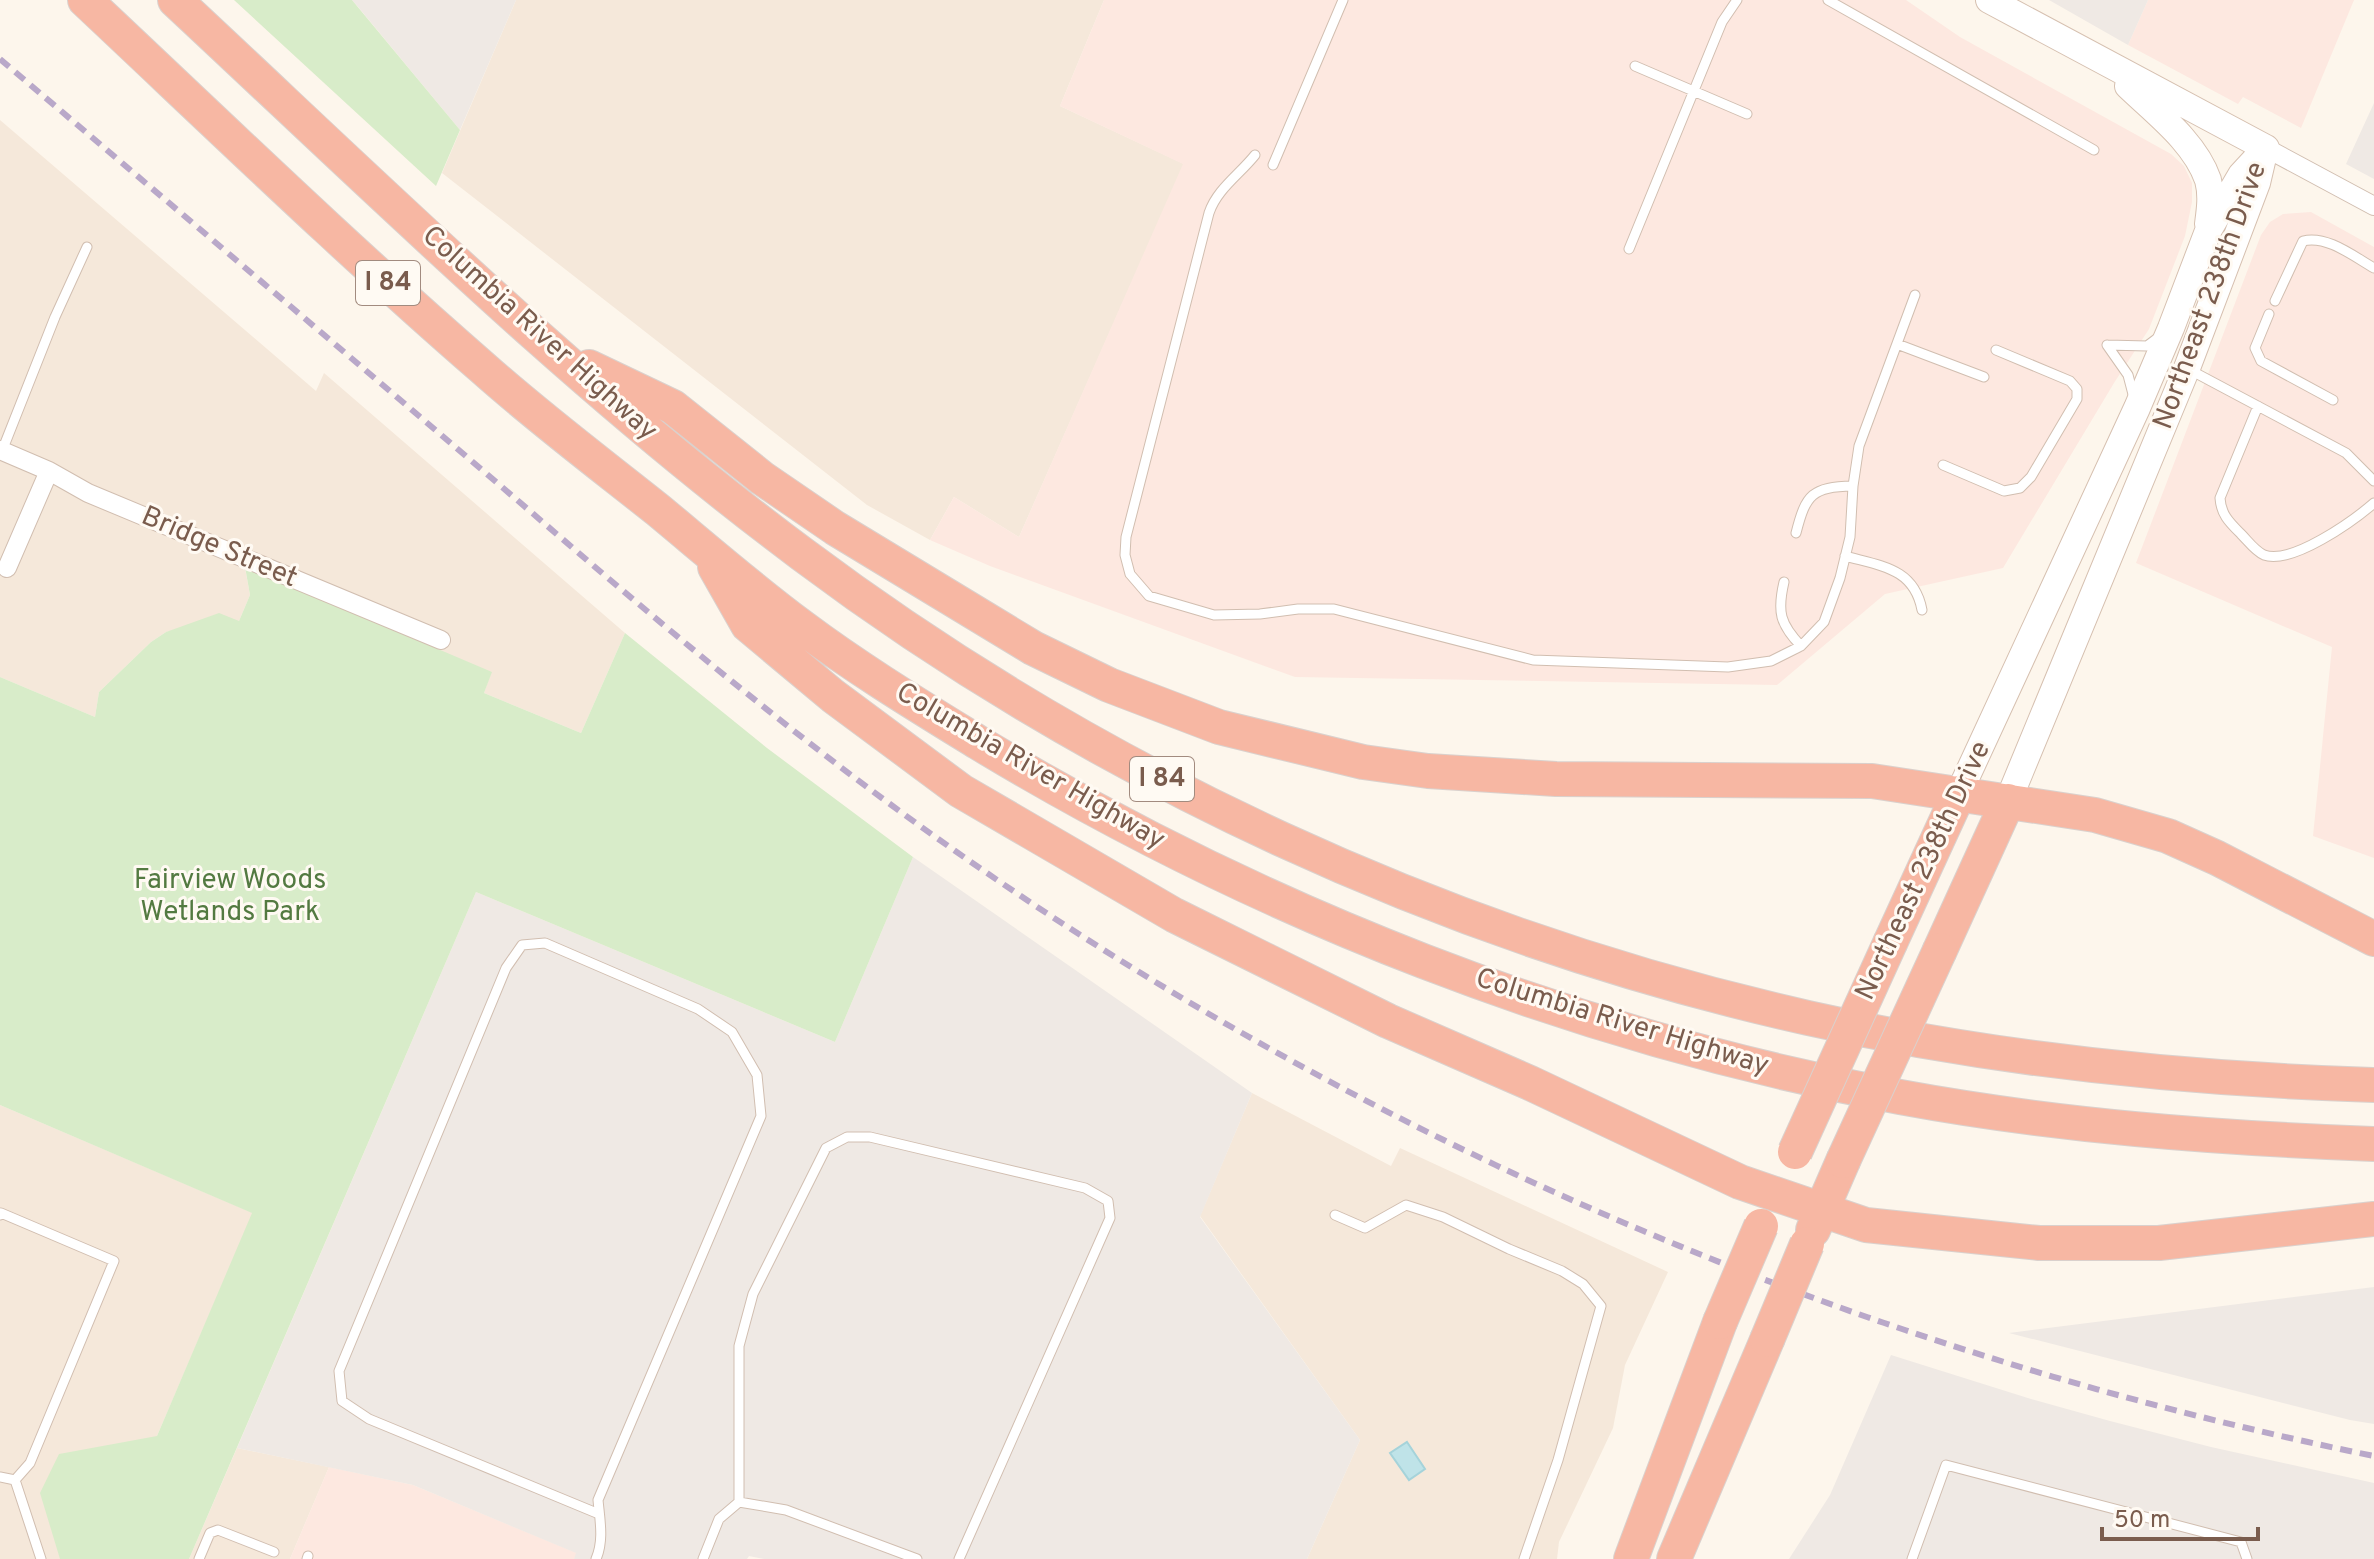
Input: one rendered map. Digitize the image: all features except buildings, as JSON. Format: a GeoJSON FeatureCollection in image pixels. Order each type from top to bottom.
{"type":"FeatureCollection","features":[{"type":"Feature","properties":{"kind":"highway","name":"Columbia River Highway"},"geometry":{"type":"LineString","coordinates":[[85,0],[488,373],[803,628],[907,698],[1098,812],[1287,905],[1358,936],[1494,987],[1633,1032],[1724,1057],[1902,1097],[2123,1128],[2374,1144]]}},
{"type":"Feature","properties":{"kind":"highway","name":"Columbia River Highway"},"geometry":{"type":"LineString","coordinates":[[175,0],[550,348],[637,423],[803,556],[986,680],[1062,725],[1199,798],[1372,878],[1449,909],[1582,956],[1711,994],[1820,1020],[1948,1045],[2098,1067],[2277,1082],[2374,1085]]}},
{"type":"Feature","properties":{"kind":"highway"},"geometry":{"type":"LineString","coordinates":[[550,348],[673,407],[762,478],[835,528],[1033,648],[1158,705],[1219,727],[1363,762],[1428,771],[1556,779],[1872,781],[2095,815],[2168,836],[2374,939]]}},
{"type":"Feature","properties":{"kind":"highway"},"geometry":{"type":"LineString","coordinates":[[705,549],[748,625],[900,747],[973,798],[1174,915],[1388,1021],[1530,1083],[1740,1182],[1866,1225],[2039,1243],[2204,1239],[2374,1219]]}},
{"type":"Feature","properties":{"kind":"highway","name":"Northeast 238th Drive"},"geometry":{"type":"LineString","coordinates":[[1631,1559],[1720,1322],[1761,1226],[1959,793]]}},
{"type":"Feature","properties":{"kind":"highway","name":"Northeast 238th Drive"},"geometry":{"type":"LineString","coordinates":[[1674,1559],[1843,1161],[2008,801]]}},
{"type":"Feature","properties":{"kind":"main road"},"geometry":{"type":"LineString","coordinates":[[1989,0],[2266,148]]}},
{"type":"Feature","properties":{"kind":"main road"},"geometry":{"type":"LineString","coordinates":[[2106,64],[2185,141],[2204,170],[2211,200],[2208,231]]}},
{"type":"Feature","properties":{"kind":"main road","name":"Northeast 238th Drive"},"geometry":{"type":"LineString","coordinates":[[1959,793],[2137,408],[2208,231],[2241,175],[2266,148]]}},
{"type":"Feature","properties":{"kind":"main road","name":"Northeast 238th Drive"},"geometry":{"type":"LineString","coordinates":[[2008,801],[2187,368],[2257,183],[2266,148]]}},
{"type":"Feature","properties":{"kind":"street"},"geometry":{"type":"LineString","coordinates":[[2266,148],[2374,206]]}},
{"type":"Feature","properties":{"kind":"street","name":"Bridge Street"},"geometry":{"type":"LineString","coordinates":[[1,451],[49,471],[88,493],[441,640]]}},
{"type":"Feature","properties":{"kind":"street"},"geometry":{"type":"LineString","coordinates":[[7,568],[49,471]]}},
{"type":"Feature","properties":{"kind":"lane"},"geometry":{"type":"LineString","coordinates":[[1273,165],[1343,0]]}},
{"type":"Feature","properties":{"kind":"lane"},"geometry":{"type":"LineString","coordinates":[[1629,249],[1722,22],[1737,0]]}},
{"type":"Feature","properties":{"kind":"lane"},"geometry":{"type":"LineString","coordinates":[[1828,0],[2094,150]]}},
{"type":"Feature","properties":{"kind":"lane"},"geometry":{"type":"LineString","coordinates":[[1635,66],[1747,114]]}},
{"type":"Feature","properties":{"kind":"lane"},"geometry":{"type":"LineString","coordinates":[[1255,155],[1213,201],[1126,537],[1125,555],[1130,574],[1149,596],[1214,615],[1334,609],[1533,660],[1728,667],[1771,661],[1801,646],[1824,622],[1850,537],[1859,446],[1915,295]]}},
{"type":"Feature","properties":{"kind":"lane"},"geometry":{"type":"LineString","coordinates":[[2275,301],[2303,241],[2314,238],[2325,241],[2374,268]]}},
{"type":"Feature","properties":{"kind":"lane"},"geometry":{"type":"LineString","coordinates":[[1,451],[87,247]]}},
{"type":"Feature","properties":{"kind":"lane"},"geometry":{"type":"LineString","coordinates":[[2269,314],[2255,348],[2261,361],[2333,400]]}},
{"type":"Feature","properties":{"kind":"lane"},"geometry":{"type":"LineString","coordinates":[[2137,408],[2128,375],[2107,345],[2147,346],[2171,328]]}},
{"type":"Feature","properties":{"kind":"lane"},"geometry":{"type":"LineString","coordinates":[[1897,344],[1984,377]]}},
{"type":"Feature","properties":{"kind":"lane"},"geometry":{"type":"LineString","coordinates":[[1943,465],[2004,491],[2020,488],[2031,477],[2077,399],[2077,389],[2070,381],[1996,350]]}},
{"type":"Feature","properties":{"kind":"lane"},"geometry":{"type":"LineString","coordinates":[[2187,368],[2346,453],[2374,481]]}},
{"type":"Feature","properties":{"kind":"lane"},"geometry":{"type":"LineString","coordinates":[[2258,406],[2220,504],[2225,518],[2258,552],[2276,557],[2296,552],[2350,523],[2374,503]]}},
{"type":"Feature","properties":{"kind":"lane"},"geometry":{"type":"LineString","coordinates":[[1796,533],[1801,511],[1810,496],[1819,489],[1853,486]]}},
{"type":"Feature","properties":{"kind":"lane"},"geometry":{"type":"LineString","coordinates":[[1845,556],[1895,571],[1908,579],[1919,594],[1922,610]]}},
{"type":"Feature","properties":{"kind":"lane"},"geometry":{"type":"LineString","coordinates":[[1784,582],[1779,601],[1784,628],[1801,646]]}},
{"type":"Feature","properties":{"kind":"lane"},"geometry":{"type":"LineString","coordinates":[[596,1559],[602,1545],[598,1500],[761,1116],[757,1075],[732,1032],[698,1009],[545,943],[522,945],[506,968],[339,1371],[342,1401],[369,1419],[599,1514]]}},
{"type":"Feature","properties":{"kind":"lane"},"geometry":{"type":"LineString","coordinates":[[703,1559],[719,1519],[739,1502],[739,1346],[753,1294],[826,1148],[847,1137],[870,1137],[1085,1188],[1108,1201],[1110,1218],[959,1559]]}},
{"type":"Feature","properties":{"kind":"lane"},"geometry":{"type":"LineString","coordinates":[[1335,1215],[1365,1228],[1406,1205],[1443,1217],[1562,1271],[1583,1284],[1601,1306],[1558,1460],[1524,1559]]}},
{"type":"Feature","properties":{"kind":"lane"},"geometry":{"type":"LineString","coordinates":[[0,1215],[114,1261],[30,1463],[15,1480]]}},
{"type":"Feature","properties":{"kind":"lane"},"geometry":{"type":"LineString","coordinates":[[1912,1559],[1946,1465],[2241,1542],[2247,1559]]}},
{"type":"Feature","properties":{"kind":"lane"},"geometry":{"type":"LineString","coordinates":[[0,1477],[15,1480]]}},
{"type":"Feature","properties":{"kind":"lane"},"geometry":{"type":"LineString","coordinates":[[15,1480],[41,1559]]}},
{"type":"Feature","properties":{"kind":"lane"},"geometry":{"type":"LineString","coordinates":[[739,1502],[786,1510],[917,1559]]}},
{"type":"Feature","properties":{"kind":"lane"},"geometry":{"type":"LineString","coordinates":[[199,1559],[210,1533],[218,1530],[274,1552]]}},
{"type":"Feature","properties":{"kind":"shaded area"},"geometry":{"type":"Polygon","coordinates":[[[352,0],[516,0],[460,130],[359,8],[352,0]]]}},
{"type":"Feature","properties":{"kind":"shaded area"},"geometry":{"type":"Polygon","coordinates":[[[516,0],[1104,0],[1060,106],[1184,164],[1019,537],[954,497],[930,540],[867,505],[442,173],[516,0]]]}},
{"type":"Feature","properties":{"kind":"shaded area"},"geometry":{"type":"Polygon","coordinates":[[[1104,0],[1906,0],[1960,37],[2171,154],[2184,166],[2192,183],[2192,202],[2185,236],[2149,329],[2003,568],[1885,594],[1777,685],[1295,677],[990,566],[930,540],[954,497],[1019,537],[1183,164],[1060,106],[1104,0]]]}},
{"type":"Feature","properties":{"kind":"shaded area"},"geometry":{"type":"Polygon","coordinates":[[[2049,0],[2148,0],[2128,45],[2049,0]]]}},
{"type":"Feature","properties":{"kind":"shaded area"},"geometry":{"type":"Polygon","coordinates":[[[2148,0],[2354,0],[2301,128],[2243,97],[2238,104],[2128,45],[2148,0]]]}},
{"type":"Feature","properties":{"kind":"shaded area"},"geometry":{"type":"Polygon","coordinates":[[[2374,103],[2374,179],[2346,164],[2374,103]]]}},
{"type":"Feature","properties":{"kind":"shaded area"},"geometry":{"type":"Polygon","coordinates":[[[0,120],[316,391],[324,373],[625,633],[581,733],[484,693],[491,673],[245,568],[250,595],[239,621],[166,632],[151,642],[99,692],[95,717],[0,677],[0,120]]]}},
{"type":"Feature","properties":{"kind":"shaded area"},"geometry":{"type":"Polygon","coordinates":[[[2311,212],[2374,247],[2374,858],[2313,836],[2332,647],[2136,563],[2261,235],[2270,222],[2283,214],[2311,212]]]}},
{"type":"Feature","properties":{"kind":"shaded area"},"geometry":{"type":"Polygon","coordinates":[[[913,857],[1252,1093],[1200,1217],[1360,1440],[1307,1559],[764,1559],[749,1556],[747,1559],[574,1559],[576,1553],[413,1485],[237,1448],[476,892],[835,1042],[913,857]]]}},
{"type":"Feature","properties":{"kind":"shaded area"},"geometry":{"type":"Polygon","coordinates":[[[1252,1093],[1391,1166],[1400,1148],[1668,1272],[1625,1365],[1613,1428],[1559,1542],[1557,1559],[1307,1559],[1360,1440],[1200,1216],[1252,1093]]]}},
{"type":"Feature","properties":{"kind":"shaded area"},"geometry":{"type":"Polygon","coordinates":[[[0,1105],[253,1213],[104,1559],[0,1559],[0,1105]]]}},
{"type":"Feature","properties":{"kind":"shaded area"},"geometry":{"type":"Polygon","coordinates":[[[2374,1287],[2374,1424],[2009,1333],[2374,1287]]]}},
{"type":"Feature","properties":{"kind":"shaded area"},"geometry":{"type":"Polygon","coordinates":[[[1891,1355],[2110,1421],[2374,1483],[2374,1559],[1789,1559],[1830,1495],[1891,1355]]]}},
{"type":"Feature","properties":{"kind":"shaded area"},"geometry":{"type":"Polygon","coordinates":[[[237,1448],[329,1467],[290,1559],[189,1559],[237,1448]]]}},
{"type":"Feature","properties":{"kind":"shaded area"},"geometry":{"type":"Polygon","coordinates":[[[329,1467],[413,1485],[577,1553],[574,1559],[290,1559],[329,1467]]]}},
{"type":"Feature","properties":{"kind":"green space"},"geometry":{"type":"Polygon","coordinates":[[[234,0],[352,0],[460,130],[436,186],[234,0]]]}},
{"type":"Feature","properties":{"kind":"green space","name":"Fairview Woods Wetlands Park"},"geometry":{"type":"Polygon","coordinates":[[[245,567],[492,672],[484,693],[581,733],[625,633],[767,748],[913,857],[835,1042],[476,892],[189,1559],[60,1559],[40,1493],[59,1454],[157,1436],[252,1213],[0,1105],[0,677],[95,717],[99,692],[151,642],[166,632],[219,613],[239,621],[250,595],[245,567]]]}},
{"type":"Feature","properties":{"kind":"water"},"geometry":{"type":"Polygon","coordinates":[[[1407,1442],[1425,1469],[1409,1480],[1390,1453],[1407,1442]]]}},
{"type":"Feature","properties":{"kind":"railway"},"geometry":{"type":"LineString","coordinates":[[0,59],[627,594],[784,723],[905,815],[1072,929],[1244,1034],[1422,1129],[1605,1215],[1792,1290],[1983,1355],[2177,1411],[2374,1456]]}}]}
